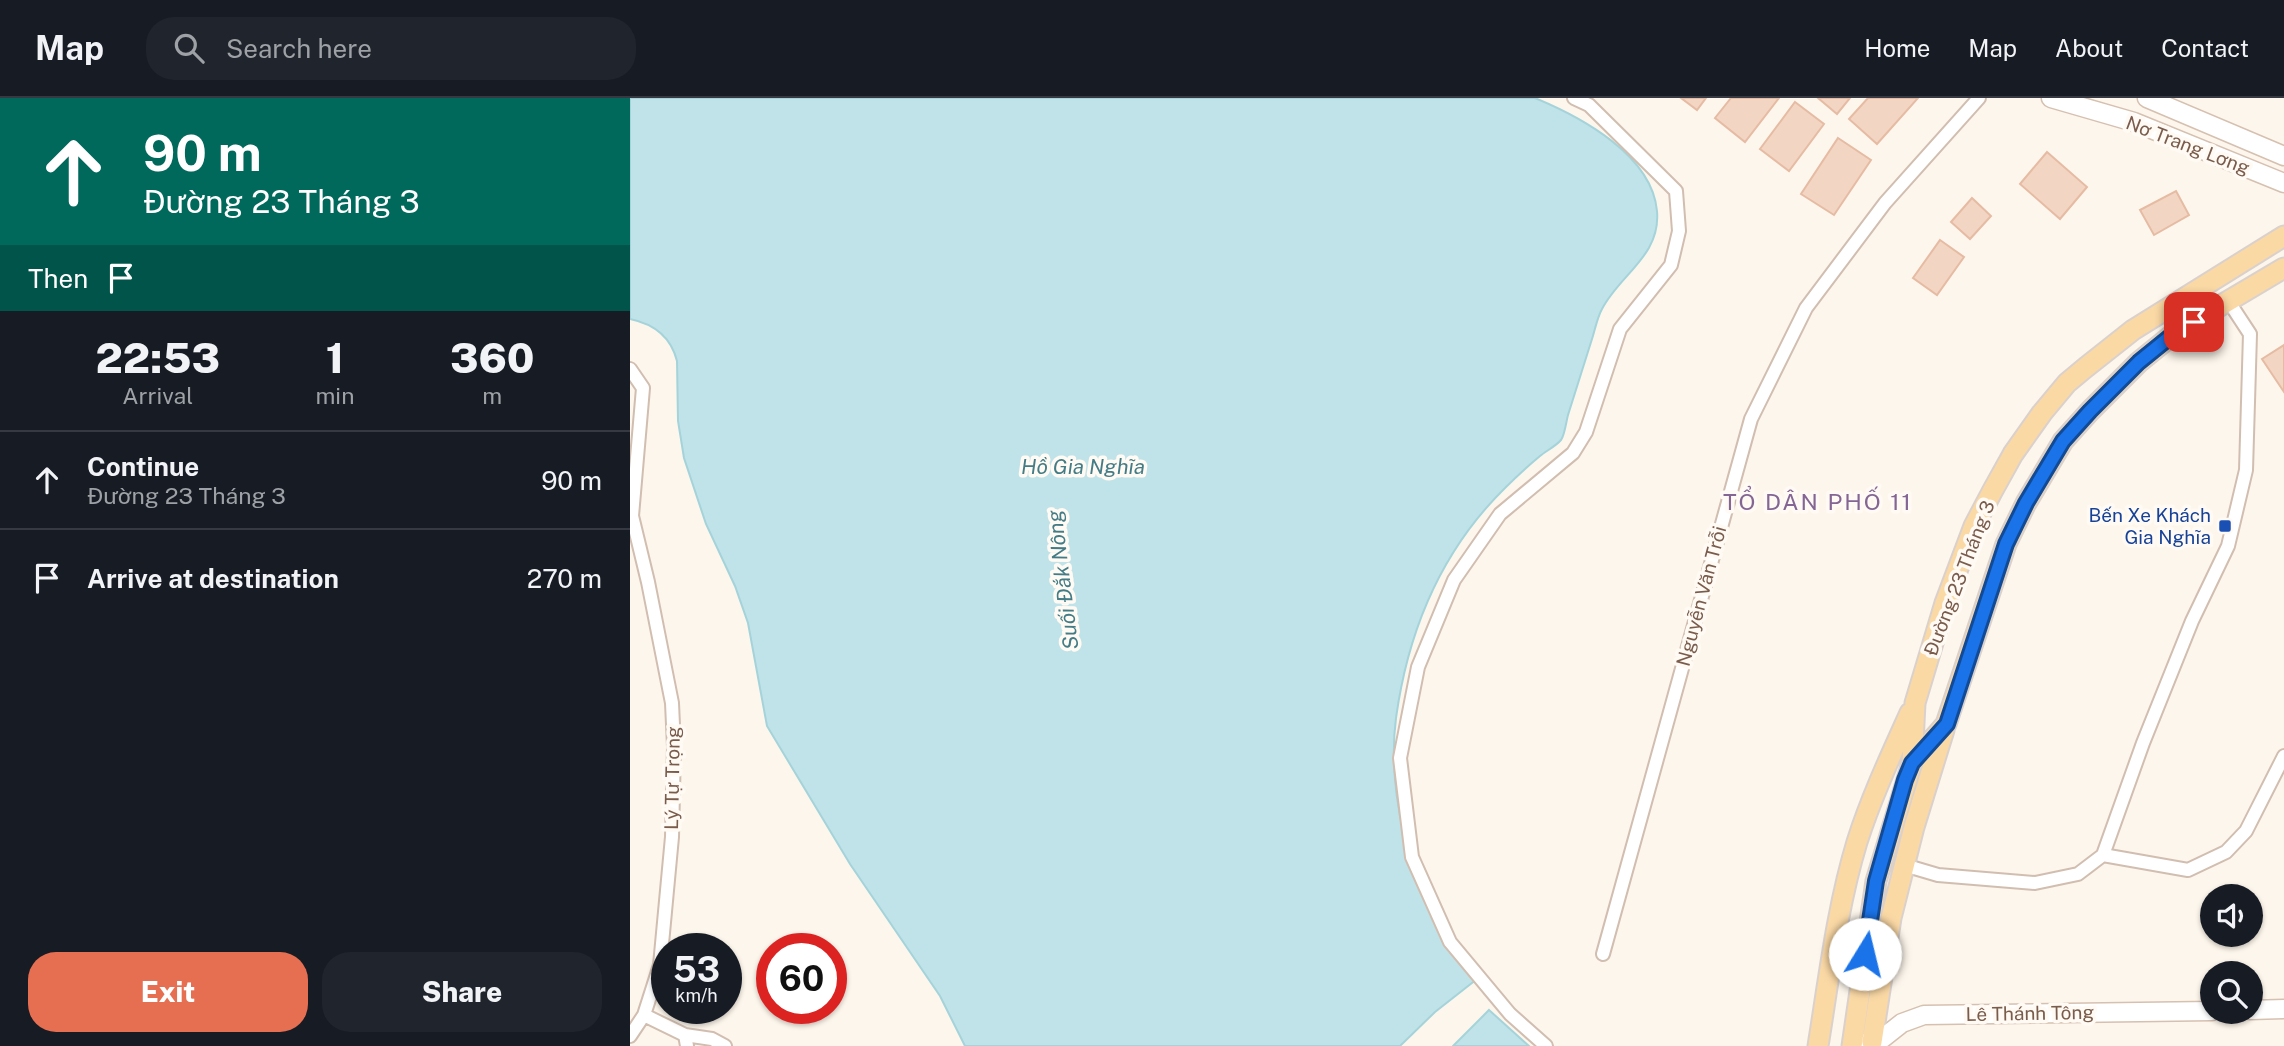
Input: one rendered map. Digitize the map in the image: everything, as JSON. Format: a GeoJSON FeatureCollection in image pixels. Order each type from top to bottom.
{"type":"FeatureCollection","features":[{"type":"Feature","properties":{"kind":"main road","name":"Đường 23 Tháng 3"},"geometry":{"type":"LineString","coordinates":[[1908,771],[1914,703],[1945,603],[1974,526],[2013,454],[2067,383],[2133,330],[2284,236]]}},
{"type":"Feature","properties":{"kind":"main road","name":"Đường 23 Tháng 3"},"geometry":{"type":"LineString","coordinates":[[1908,771],[1947,724],[2006,544],[2026,503],[2063,441],[2139,362],[2176,332],[2284,268]]}},
{"type":"Feature","properties":{"kind":"main road"},"geometry":{"type":"LineString","coordinates":[[1818,1046],[1840,914],[1858,840],[1914,703]]}},
{"type":"Feature","properties":{"kind":"main road"},"geometry":{"type":"LineString","coordinates":[[1860,1045],[1904,865],[1947,724]]}},
{"type":"Feature","properties":{"kind":"main road"},"geometry":{"type":"LineString","coordinates":[[1860,1045],[1876,881],[1908,771]]}},
{"type":"Feature","properties":{"kind":"street"},"geometry":{"type":"LineString","coordinates":[[1546,1046],[1510,1014],[1450,942],[1412,857],[1400,758],[1418,667],[1454,580],[1500,514],[1573,453],[1586,432],[1620,329],[1671,265],[1679,230],[1676,191],[1589,105],[1574,98]]}},
{"type":"Feature","properties":{"kind":"street","name":"Nguyễn Văn Trỗi"},"geometry":{"type":"LineString","coordinates":[[1603,954],[1751,419],[1806,308],[1885,203],[1979,98]]}},
{"type":"Feature","properties":{"kind":"street","name":"Nơ Trang Lơng"},"geometry":{"type":"LineString","coordinates":[[2051,98],[2134,122],[2284,183]]}},
{"type":"Feature","properties":{"kind":"street","name":"Nơ Trang Lơng"},"geometry":{"type":"LineString","coordinates":[[2147,98],[2284,156]]}},
{"type":"Feature","properties":{"kind":"street"},"geometry":{"type":"LineString","coordinates":[[1904,865],[1938,875],[2035,883],[2078,874],[2103,855],[2143,743],[2187,634],[2228,546],[2246,470],[2250,334],[2229,302]]}},
{"type":"Feature","properties":{"kind":"street","name":"Lý Tự Trọng"},"geometry":{"type":"LineString","coordinates":[[630,369],[643,388],[631,516],[668,679],[674,747],[672,837],[660,965],[644,1015],[630,1036]]}},
{"type":"Feature","properties":{"kind":"street"},"geometry":{"type":"LineString","coordinates":[[2103,855],[2188,870],[2226,852],[2246,831],[2284,756]]}},
{"type":"Feature","properties":{"kind":"street"},"geometry":{"type":"LineString","coordinates":[[2263,1010],[2284,1010]]}},
{"type":"Feature","properties":{"kind":"street","name":"Lê Thánh Tông"},"geometry":{"type":"LineString","coordinates":[[1860,1045],[1891,1034],[1902,1023],[1924,1015],[2200,1011]]}},
{"type":"Feature","properties":{"kind":"street"},"geometry":{"type":"LineString","coordinates":[[644,1015],[686,1040],[712,1039],[725,1046]]}},
{"type":"Feature","properties":{"kind":"water","name":"Hồ Gia Nghĩa"},"geometry":{"type":"Polygon","coordinates":[[[630,98],[1535,98],[1592,127],[1628,156],[1642,172],[1652,191],[1657,211],[1657,227],[1653,240],[1600,313],[1561,440],[1505,488],[1463,538],[1446,565],[1419,623],[1409,654],[1396,718],[1395,775],[1409,852],[1422,883],[1477,979],[1435,1012],[1400,1046],[965,1046],[940,996],[850,864],[767,726],[748,623],[735,586],[706,524],[684,458],[678,421],[677,361],[666,338],[647,324],[630,319],[630,98]]]}},
{"type":"Feature","properties":{"kind":"water"},"geometry":{"type":"Polygon","coordinates":[[[1489,1010],[1529,1046],[1453,1046],[1489,1010]]]}},
{"type":"Feature","properties":{"kind":"building"},"geometry":{"type":"Polygon","coordinates":[[[1681,98],[1706,98],[1697,110],[1681,98]]]}},
{"type":"Feature","properties":{"kind":"building"},"geometry":{"type":"Polygon","coordinates":[[[1731,98],[1779,98],[1745,142],[1715,118],[1731,98]]]}},
{"type":"Feature","properties":{"kind":"building"},"geometry":{"type":"Polygon","coordinates":[[[1818,98],[1850,98],[1837,114],[1818,98]]]}},
{"type":"Feature","properties":{"kind":"building"},"geometry":{"type":"Polygon","coordinates":[[[1868,98],[1918,98],[1877,144],[1849,119],[1868,98]]]}},
{"type":"Feature","properties":{"kind":"building"},"geometry":{"type":"Polygon","coordinates":[[[1795,102],[1824,124],[1789,171],[1760,149],[1795,102]]]}},
{"type":"Feature","properties":{"kind":"building"},"geometry":{"type":"Polygon","coordinates":[[[1838,138],[1871,160],[1834,215],[1801,194],[1838,138]]]}},
{"type":"Feature","properties":{"kind":"building"},"geometry":{"type":"Polygon","coordinates":[[[2047,152],[2087,187],[2060,219],[2020,184],[2047,152]]]}},
{"type":"Feature","properties":{"kind":"building"},"geometry":{"type":"Polygon","coordinates":[[[2176,191],[2189,215],[2154,235],[2140,210],[2176,191]]]}},
{"type":"Feature","properties":{"kind":"building"},"geometry":{"type":"Polygon","coordinates":[[[1972,198],[1991,216],[1970,239],[1951,222],[1972,198]]]}},
{"type":"Feature","properties":{"kind":"building"},"geometry":{"type":"Polygon","coordinates":[[[1940,240],[1964,257],[1937,295],[1913,278],[1940,240]]]}},
{"type":"Feature","properties":{"kind":"building"},"geometry":{"type":"Polygon","coordinates":[[[2284,345],[2284,392],[2262,359],[2284,345]]]}},
{"type":"Feature","properties":{"kind":"place","name":"Bến Xe Khách Gia Nghĩa"},"geometry":{"type":"Point","coordinates":[2225,526]}},
{"type":"Feature","properties":{"kind":"district","name":"TỔ DÂN PHỐ 11"},"geometry":{"type":"Point","coordinates":[1818,502]}},
{"type":"Feature","properties":{"kind":"route"},"geometry":{"type":"LineString","coordinates":[[1865,954],[1876,881],[1905,780],[1912,763],[1947,724],[2006,544],[2026,503],[2063,441],[2115,384],[2176,332],[2194,322]]}},
{"type":"Feature","properties":{"kind":"water label","name":"Suối Đắk Nông"},"geometry":{"type":"Point","coordinates":[1063,580]}}]}
